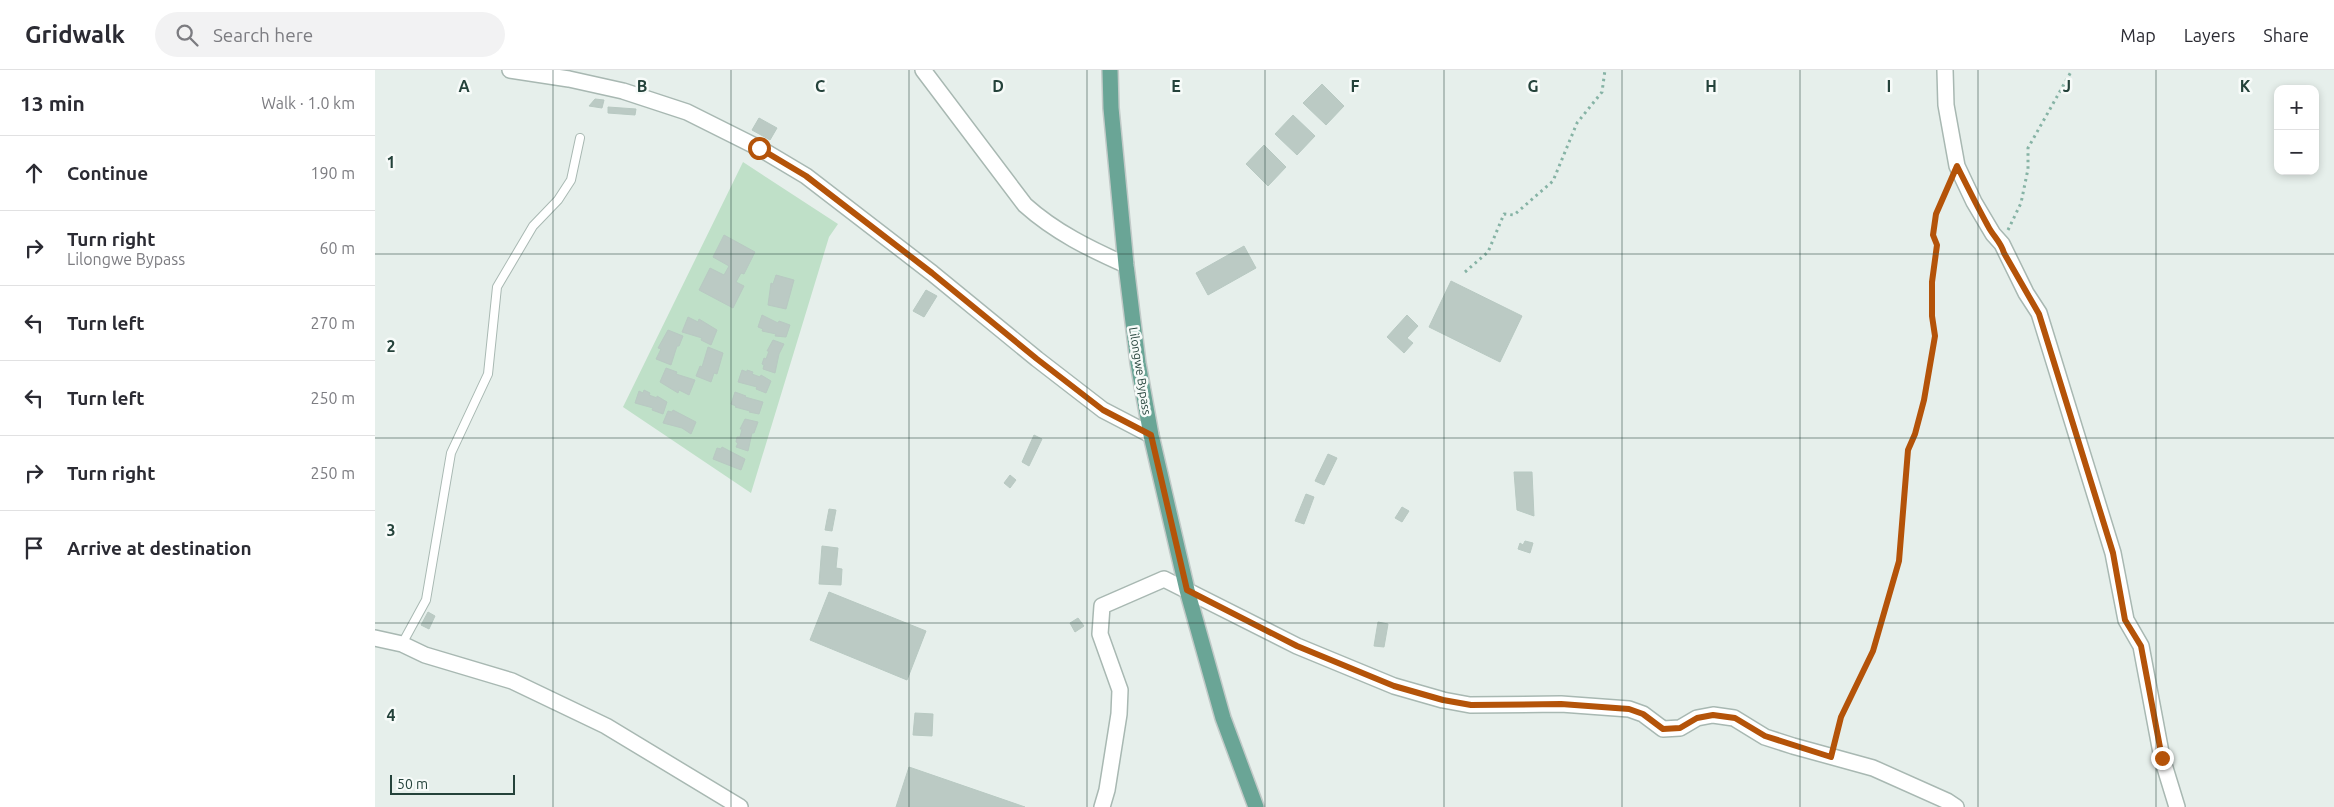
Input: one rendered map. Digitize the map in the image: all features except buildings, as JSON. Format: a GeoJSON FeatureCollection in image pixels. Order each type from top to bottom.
{"type":"FeatureCollection","features":[{"type":"Feature","properties":{"kind":"main road","name":"Lilongwe Bypass"},"geometry":{"type":"LineString","coordinates":[[1110,70],[1111,108],[1126,265],[1138,363],[1151,435],[1187,590],[1223,718],[1256,807]]}},
{"type":"Feature","properties":{"kind":"street"},"geometry":{"type":"LineString","coordinates":[[509,70],[569,79],[623,91],[687,112],[759,148],[806,176],[932,273],[1103,410],[1151,435]]}},
{"type":"Feature","properties":{"kind":"street"},"geometry":{"type":"LineString","coordinates":[[923,70],[1025,205],[1065,236],[1126,265]]}},
{"type":"Feature","properties":{"kind":"street"},"geometry":{"type":"LineString","coordinates":[[1945,70],[1946,105],[1957,166],[1974,202],[1993,234],[2002,244],[2039,314],[2113,553],[2125,620],[2141,646],[2162,758],[2177,807]]}},
{"type":"Feature","properties":{"kind":"street"},"geometry":{"type":"LineString","coordinates":[[1102,807],[1107,790],[1119,714],[1120,690],[1099,634],[1103,606],[1164,579],[1280,638],[1352,670],[1394,686],[1443,700],[1471,705],[1561,704],[1629,709],[1643,714],[1663,729],[1680,728],[1697,718],[1713,715],[1735,718],[1765,736],[1873,768],[1947,801],[1956,807]]}},
{"type":"Feature","properties":{"kind":"street"},"geometry":{"type":"LineString","coordinates":[[375,638],[402,644],[425,655],[512,681],[607,726],[740,807]]}},
{"type":"Feature","properties":{"kind":"lane"},"geometry":{"type":"LineString","coordinates":[[402,644],[425,600],[451,453],[488,374],[497,287],[533,226],[557,200],[571,180],[580,138]]}},
{"type":"Feature","properties":{"kind":"path"},"geometry":{"type":"LineString","coordinates":[[1465,272],[1488,252],[1504,214],[1514,215],[1553,181],[1577,122],[1601,92],[1605,70]]}},
{"type":"Feature","properties":{"kind":"path"},"geometry":{"type":"LineString","coordinates":[[2002,244],[2021,203],[2028,169],[2028,148],[2072,70]]}},
{"type":"Feature","properties":{"kind":"path"},"geometry":{"type":"LineString","coordinates":[[1831,757],[1841,717],[1873,651],[1899,561],[1908,450],[1915,434],[1924,400],[1935,336],[1932,316],[1932,282],[1937,245],[1933,235],[1936,214],[1957,166]]}},
{"type":"Feature","properties":{"kind":"green space"},"geometry":{"type":"Polygon","coordinates":[[[743,162],[838,224],[829,237],[751,493],[623,407],[743,162]]]}},
{"type":"Feature","properties":{"kind":"route"},"geometry":{"type":"LineString","coordinates":[[759,148],[806,176],[876,229],[1103,410],[1151,435],[1187,590],[1272,634],[1352,670],[1394,686],[1443,700],[1471,705],[1561,704],[1629,709],[1643,714],[1663,729],[1680,728],[1697,718],[1713,715],[1735,718],[1765,736],[1831,757],[1841,717],[1873,651],[1899,561],[1907,483],[1908,450],[1915,434],[1924,400],[1935,336],[1932,316],[1932,282],[1937,245],[1933,235],[1936,214],[1957,166],[1974,202],[1993,234],[2002,244],[2004,253],[2039,314],[2113,553],[2125,620],[2141,646],[2162,758]]}}]}
